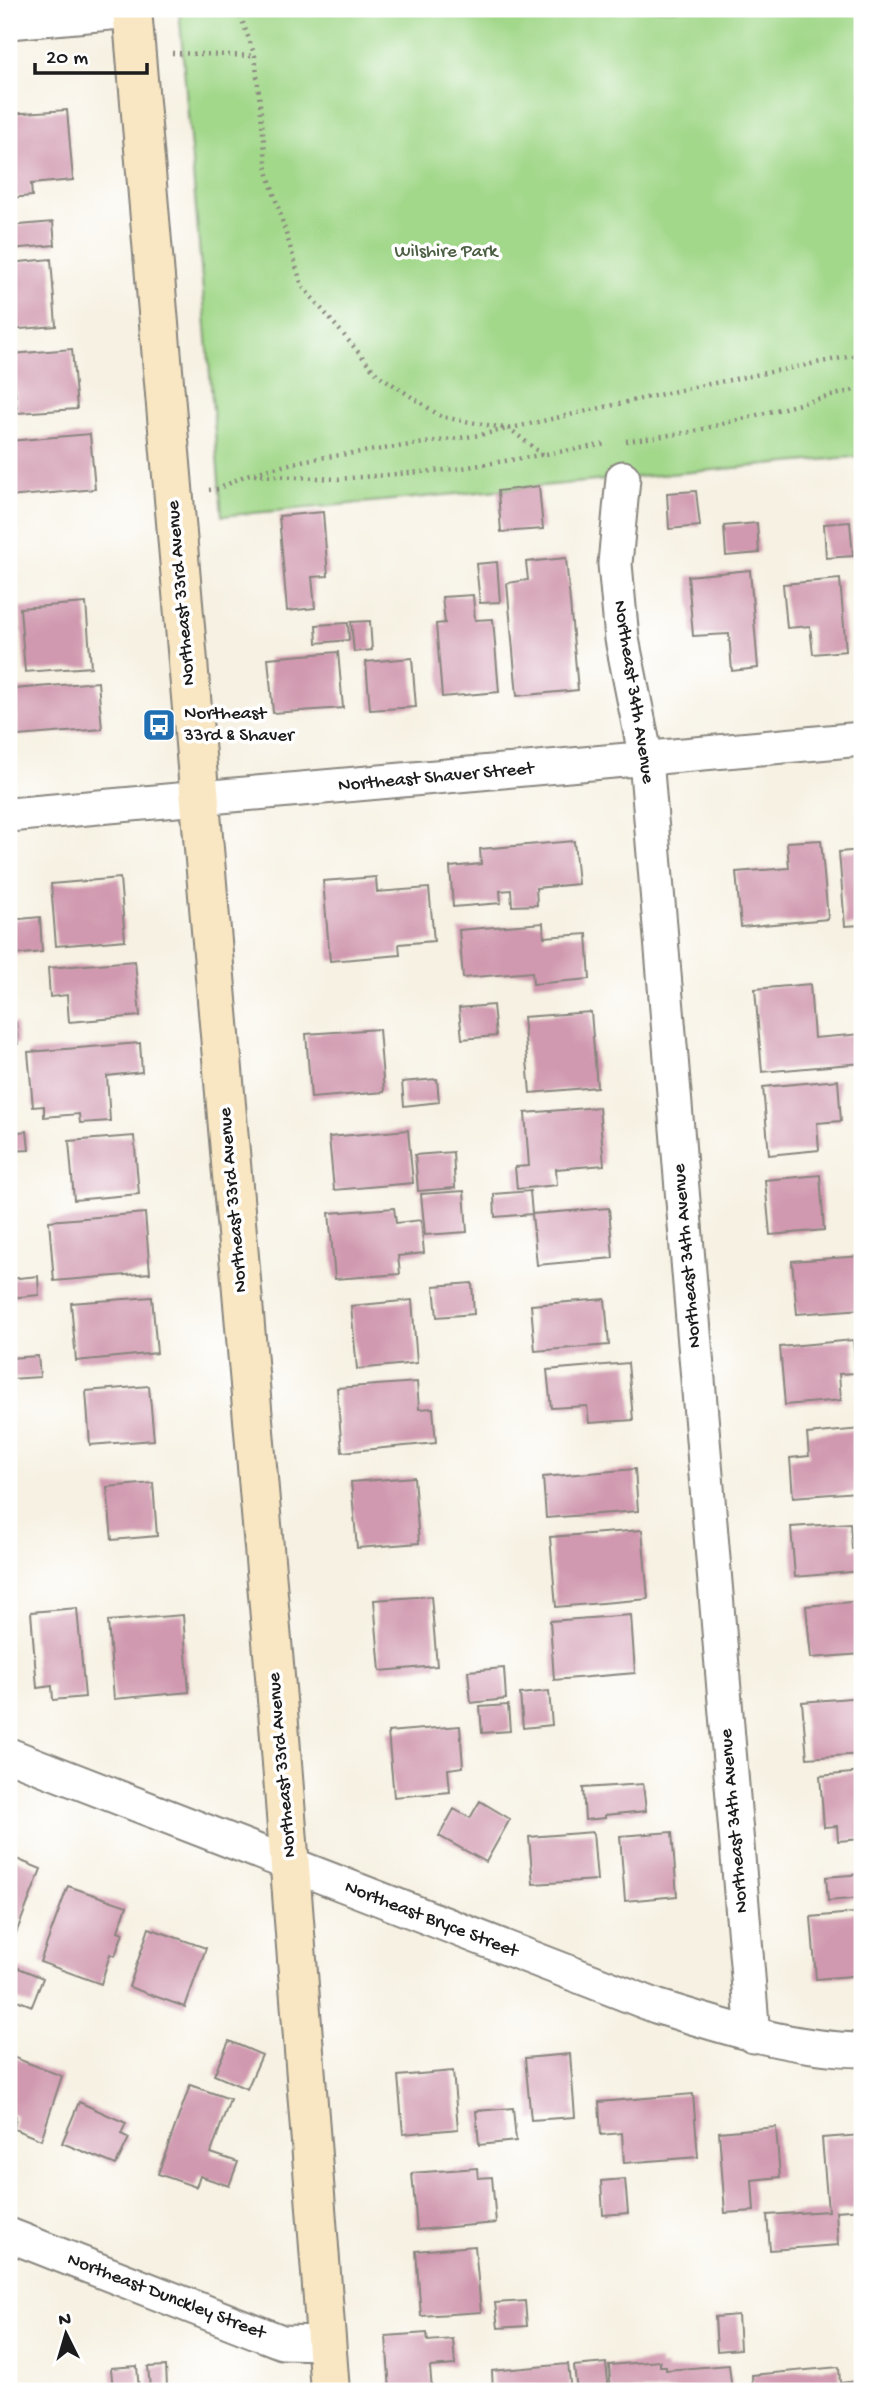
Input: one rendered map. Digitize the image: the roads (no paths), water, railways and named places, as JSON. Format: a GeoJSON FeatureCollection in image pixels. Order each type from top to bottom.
{"type":"FeatureCollection","features":[{"type":"Feature","properties":{"kind":"main road","name":"Northeast 33rd Avenue"},"geometry":{"type":"LineString","coordinates":[[132,10],[291,1866],[330,2391]]}},
{"type":"Feature","properties":{"kind":"street"},"geometry":{"type":"LineString","coordinates":[[9,22],[132,10]]}},
{"type":"Feature","properties":{"kind":"street","name":"Northeast 34th Avenue"},"geometry":{"type":"LineString","coordinates":[[623,478],[616,576],[622,639],[646,759],[752,2036]]}},
{"type":"Feature","properties":{"kind":"street","name":"Northeast Shaver Street"},"geometry":{"type":"LineString","coordinates":[[9,815],[862,739]]}},
{"type":"Feature","properties":{"kind":"street","name":"Northeast Bryce Street"},"geometry":{"type":"LineString","coordinates":[[9,1755],[656,2006],[752,2036],[811,2046],[862,2050]]}},
{"type":"Feature","properties":{"kind":"street","name":"Northeast Dunckley Street"},"geometry":{"type":"LineString","coordinates":[[9,2235],[282,2342],[326,2343]]}},
{"type":"Feature","properties":{"kind":"place","name":"Northeast 33rd & Shaver"},"geometry":{"type":"Point","coordinates":[159,725]}},
{"type":"Feature","properties":{"kind":"park label","name":"Wilshire Park"},"geometry":{"type":"Point","coordinates":[446,252]}}]}
